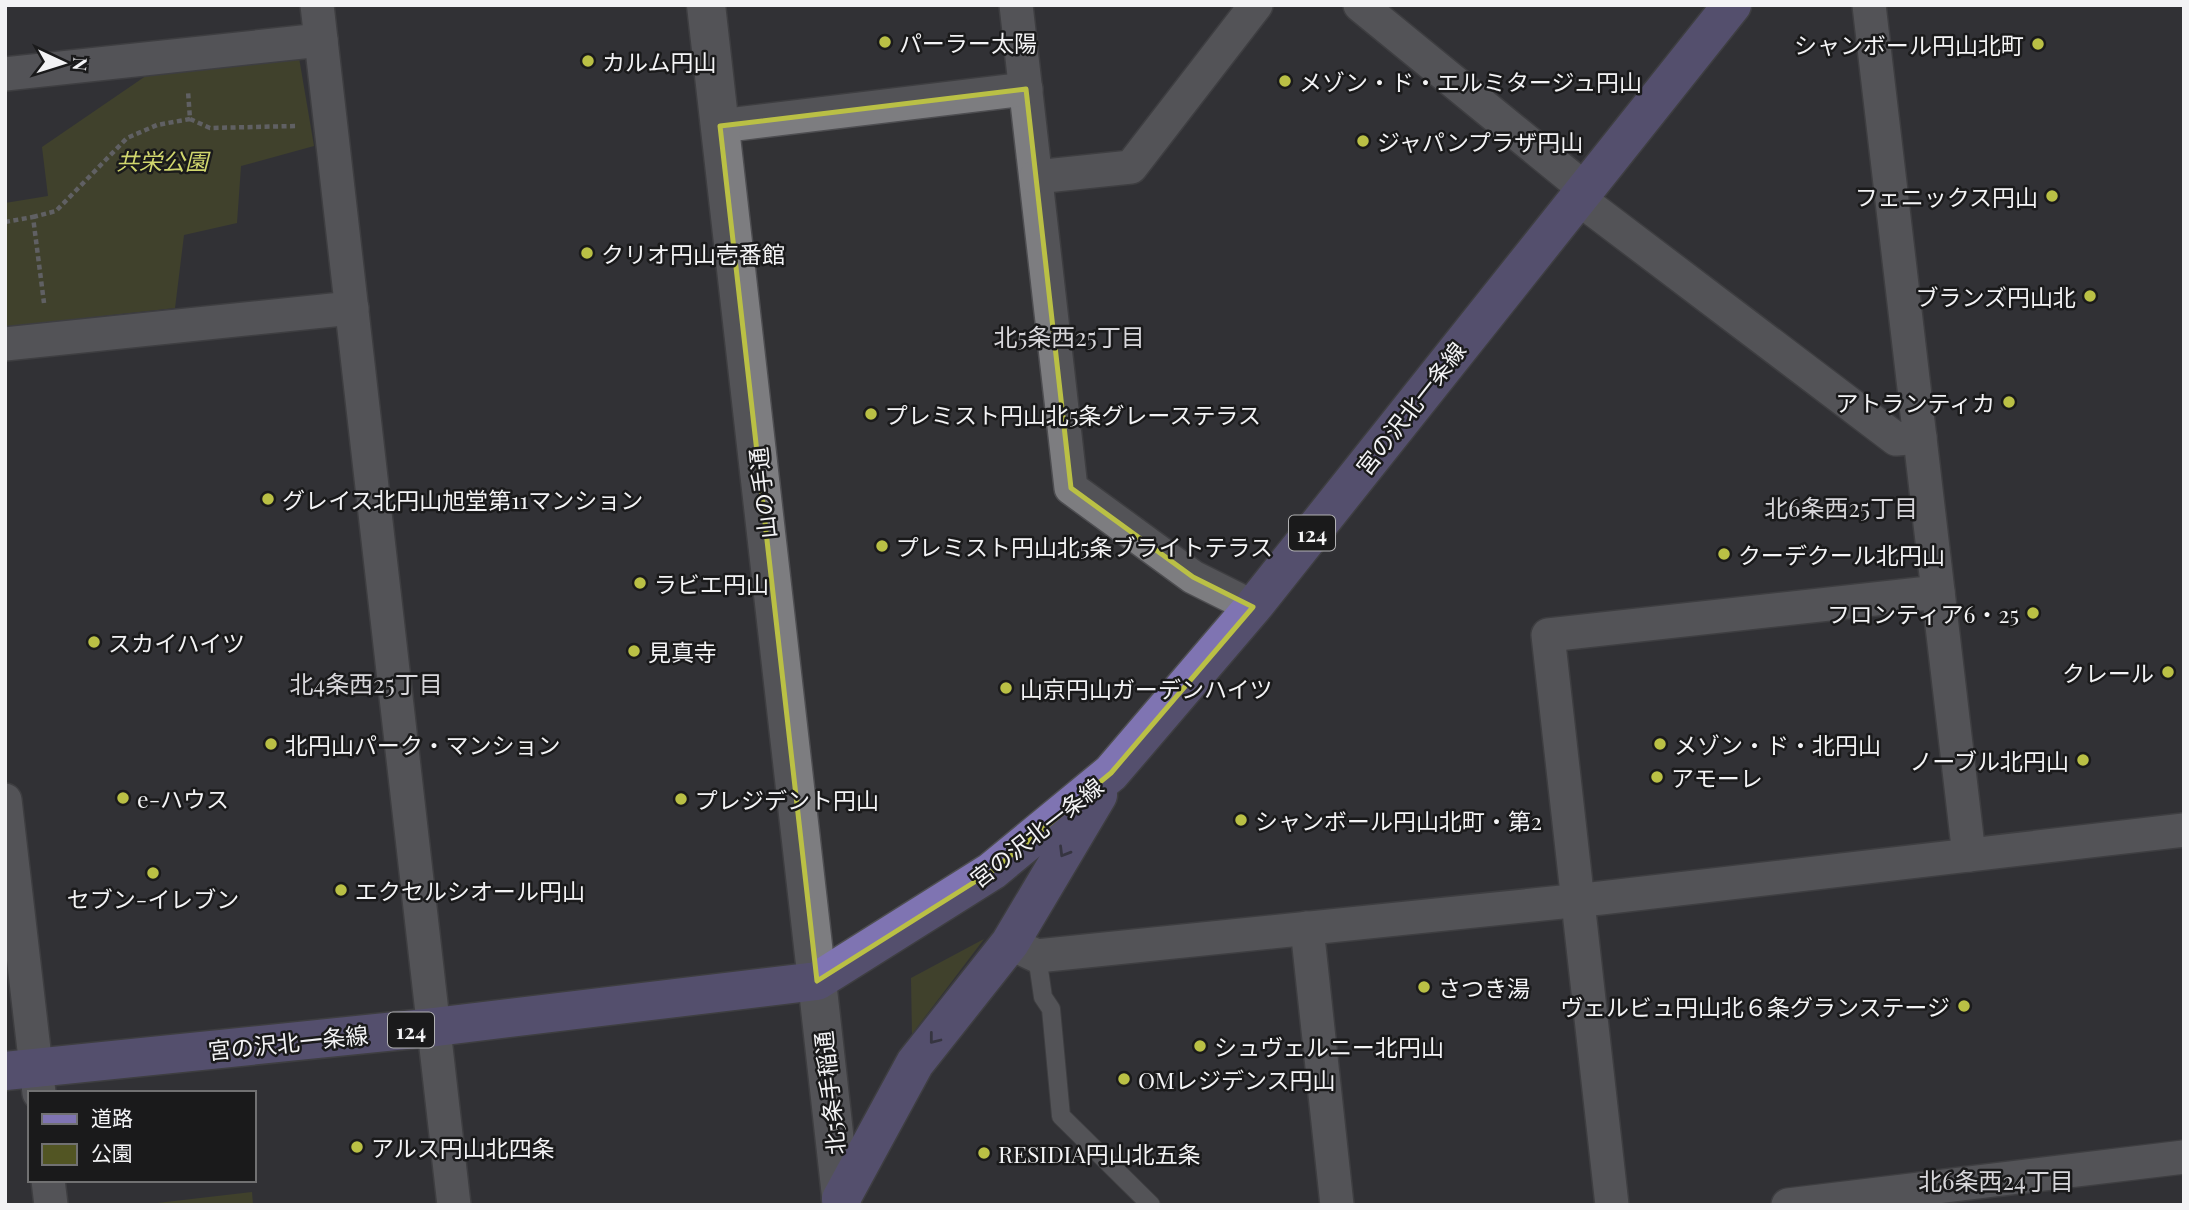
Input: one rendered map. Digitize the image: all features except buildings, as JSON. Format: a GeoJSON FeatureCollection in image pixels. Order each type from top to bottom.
{"type":"FeatureCollection","features":[{"type":"Feature","properties":{"kind":"main road","name":"山の手通"},"geometry":{"type":"LineString","coordinates":[[706,5],[817,981]]}},
{"type":"Feature","properties":{"kind":"main road","name":"宮の沢北一条線"},"geometry":{"type":"LineString","coordinates":[[27,1077],[817,981],[992,872],[1111,773],[1253,607],[1732,5]]}},
{"type":"Feature","properties":{"kind":"main road"},"geometry":{"type":"LineString","coordinates":[[841,1202],[915,1063],[1023,950],[1111,773]]}},
{"type":"Feature","properties":{"kind":"main road","name":"北5条手稲通"},"geometry":{"type":"LineString","coordinates":[[817,981],[841,1202]]}},
{"type":"Feature","properties":{"kind":"street"},"geometry":{"type":"LineString","coordinates":[[317,5],[454,1205]]}},
{"type":"Feature","properties":{"kind":"street"},"geometry":{"type":"LineString","coordinates":[[1016,5],[1071,488],[1194,577],[1253,607]]}},
{"type":"Feature","properties":{"kind":"street"},"geometry":{"type":"LineString","coordinates":[[1036,177],[1131,167],[1256,5]]}},
{"type":"Feature","properties":{"kind":"street"},"geometry":{"type":"LineString","coordinates":[[1360,5],[1582,193],[1896,439],[1920,437]]}},
{"type":"Feature","properties":{"kind":"street"},"geometry":{"type":"LineString","coordinates":[[1869,5],[1969,855]]}},
{"type":"Feature","properties":{"kind":"street"},"geometry":{"type":"LineString","coordinates":[[5,75],[321,40]]}},
{"type":"Feature","properties":{"kind":"street"},"geometry":{"type":"LineString","coordinates":[[720,126],[1026,89]]}},
{"type":"Feature","properties":{"kind":"street"},"geometry":{"type":"LineString","coordinates":[[5,344],[352,308]]}},
{"type":"Feature","properties":{"kind":"street"},"geometry":{"type":"LineString","coordinates":[[1612,1205],[1548,635],[1938,592]]}},
{"type":"Feature","properties":{"kind":"street"},"geometry":{"type":"LineString","coordinates":[[5,800],[27,1077]]}},
{"type":"Feature","properties":{"kind":"street"},"geometry":{"type":"LineString","coordinates":[[1023,950],[1307,928],[1577,900],[2184,830]]}},
{"type":"Feature","properties":{"kind":"street"},"geometry":{"type":"LineString","coordinates":[[1307,928],[1337,1205]]}},
{"type":"Feature","properties":{"kind":"street"},"geometry":{"type":"LineString","coordinates":[[1788,1205],[2184,1157]]}},
{"type":"Feature","properties":{"kind":"street"},"geometry":{"type":"LineString","coordinates":[[48,1182],[51,1205]]}},
{"type":"Feature","properties":{"kind":"lane"},"geometry":{"type":"LineString","coordinates":[[1023,950],[1051,1009],[1061,1116],[1151,1205]]}},
{"type":"Feature","properties":{"kind":"path"},"geometry":{"type":"LineString","coordinates":[[186,54],[190,119]]}},
{"type":"Feature","properties":{"kind":"path"},"geometry":{"type":"LineString","coordinates":[[5,222],[56,211],[127,138],[157,125],[190,119],[210,128],[300,126]]}},
{"type":"Feature","properties":{"kind":"path"},"geometry":{"type":"LineString","coordinates":[[33,218],[45,313]]}},
{"type":"Feature","properties":{"kind":"highlighted area"},"geometry":{"type":"Polygon","coordinates":[[[1026,89],[1071,488],[1193,577],[1253,607],[1111,773],[992,871],[817,981],[720,126],[1026,89]]]}},
{"type":"Feature","properties":{"kind":"green space","name":"共栄公園"},"geometry":{"type":"Polygon","coordinates":[[[297,46],[314,146],[241,166],[237,223],[184,235],[175,308],[5,327],[5,203],[48,196],[42,147],[156,69],[297,46]]]}},
{"type":"Feature","properties":{"kind":"green space"},"geometry":{"type":"Polygon","coordinates":[[[984,939],[912,1034],[911,978],[984,939]]]}},
{"type":"Feature","properties":{"kind":"green space"},"geometry":{"type":"Polygon","coordinates":[[[252,1192],[253,1205],[140,1205],[252,1192]]]}},
{"type":"Feature","properties":{"kind":"place","name":"パーラー太陽"},"geometry":{"type":"Point","coordinates":[885,42]}},
{"type":"Feature","properties":{"kind":"place","name":"シャンボール円山北町"},"geometry":{"type":"Point","coordinates":[2038,44]}},
{"type":"Feature","properties":{"kind":"place","name":"カルム円山"},"geometry":{"type":"Point","coordinates":[588,61]}},
{"type":"Feature","properties":{"kind":"place","name":"メゾン・ド・エルミタージュ円山"},"geometry":{"type":"Point","coordinates":[1285,81]}},
{"type":"Feature","properties":{"kind":"place","name":"ジャパンプラザ円山"},"geometry":{"type":"Point","coordinates":[1363,141]}},
{"type":"Feature","properties":{"kind":"place","name":"フェニックス円山"},"geometry":{"type":"Point","coordinates":[2052,196]}},
{"type":"Feature","properties":{"kind":"place","name":"クリオ円山壱番館"},"geometry":{"type":"Point","coordinates":[587,253]}},
{"type":"Feature","properties":{"kind":"place","name":"ブランズ円山北"},"geometry":{"type":"Point","coordinates":[2090,296]}},
{"type":"Feature","properties":{"kind":"place","name":"アトランティカ"},"geometry":{"type":"Point","coordinates":[2009,402]}},
{"type":"Feature","properties":{"kind":"place","name":"プレミスト円山北5条グレーステラス"},"geometry":{"type":"Point","coordinates":[871,414]}},
{"type":"Feature","properties":{"kind":"place","name":"グレイス北円山旭堂第11マンション"},"geometry":{"type":"Point","coordinates":[268,499]}},
{"type":"Feature","properties":{"kind":"place","name":"プレミスト円山北5条ブライトテラス"},"geometry":{"type":"Point","coordinates":[882,546]}},
{"type":"Feature","properties":{"kind":"place","name":"クーデクール北円山"},"geometry":{"type":"Point","coordinates":[1724,554]}},
{"type":"Feature","properties":{"kind":"place","name":"ラビエ円山"},"geometry":{"type":"Point","coordinates":[640,583]}},
{"type":"Feature","properties":{"kind":"place","name":"フロンティア6・25"},"geometry":{"type":"Point","coordinates":[2033,613]}},
{"type":"Feature","properties":{"kind":"place","name":"スカイハイツ"},"geometry":{"type":"Point","coordinates":[94,642]}},
{"type":"Feature","properties":{"kind":"place","name":"見真寺"},"geometry":{"type":"Point","coordinates":[634,651]}},
{"type":"Feature","properties":{"kind":"place","name":"クレール"},"geometry":{"type":"Point","coordinates":[2168,672]}},
{"type":"Feature","properties":{"kind":"place","name":"山京円山ガーデンハイツ"},"geometry":{"type":"Point","coordinates":[1006,688]}},
{"type":"Feature","properties":{"kind":"place","name":"北円山パーク・マンション"},"geometry":{"type":"Point","coordinates":[271,744]}},
{"type":"Feature","properties":{"kind":"place","name":"メゾン・ド・北円山"},"geometry":{"type":"Point","coordinates":[1660,744]}},
{"type":"Feature","properties":{"kind":"place","name":"ノーブル北円山"},"geometry":{"type":"Point","coordinates":[2083,760]}},
{"type":"Feature","properties":{"kind":"place","name":"アモーレ"},"geometry":{"type":"Point","coordinates":[1657,777]}},
{"type":"Feature","properties":{"kind":"place","name":"e-ハウス"},"geometry":{"type":"Point","coordinates":[123,798]}},
{"type":"Feature","properties":{"kind":"place","name":"プレジデント円山"},"geometry":{"type":"Point","coordinates":[681,799]}},
{"type":"Feature","properties":{"kind":"place","name":"シャンボール円山北町・第2"},"geometry":{"type":"Point","coordinates":[1241,820]}},
{"type":"Feature","properties":{"kind":"place","name":"セブン-イレブン"},"geometry":{"type":"Point","coordinates":[153,873]}},
{"type":"Feature","properties":{"kind":"place","name":"エクセルシオール円山"},"geometry":{"type":"Point","coordinates":[341,890]}},
{"type":"Feature","properties":{"kind":"place","name":"さつき湯"},"geometry":{"type":"Point","coordinates":[1424,987]}},
{"type":"Feature","properties":{"kind":"place","name":"ヴェルビュ円山北６条グランステージ"},"geometry":{"type":"Point","coordinates":[1964,1006]}},
{"type":"Feature","properties":{"kind":"place","name":"シュヴェルニー北円山"},"geometry":{"type":"Point","coordinates":[1200,1046]}},
{"type":"Feature","properties":{"kind":"place","name":"OMレジデンス円山"},"geometry":{"type":"Point","coordinates":[1124,1079]}},
{"type":"Feature","properties":{"kind":"place","name":"アルス円山北四条"},"geometry":{"type":"Point","coordinates":[357,1147]}},
{"type":"Feature","properties":{"kind":"place","name":"RESIDIA円山北五条"},"geometry":{"type":"Point","coordinates":[984,1153]}},
{"type":"Feature","properties":{"kind":"district","name":"北5条西25丁目"},"geometry":{"type":"Point","coordinates":[1069,336]}},
{"type":"Feature","properties":{"kind":"district","name":"北6条西25丁目"},"geometry":{"type":"Point","coordinates":[1841,507]}},
{"type":"Feature","properties":{"kind":"district","name":"北4条西25丁目"},"geometry":{"type":"Point","coordinates":[366,683]}},
{"type":"Feature","properties":{"kind":"district","name":"北6条西24丁目"},"geometry":{"type":"Point","coordinates":[1996,1180]}}]}
